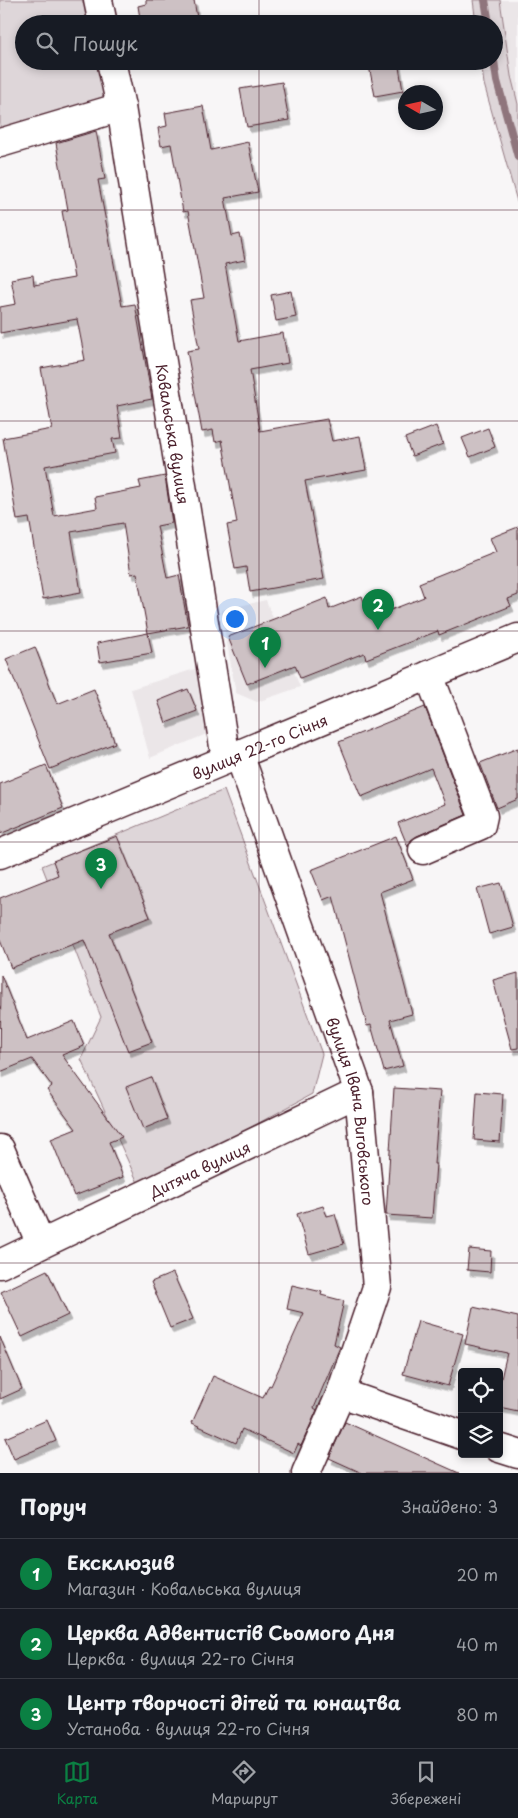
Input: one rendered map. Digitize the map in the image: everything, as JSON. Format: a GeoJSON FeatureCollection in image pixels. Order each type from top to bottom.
{"type":"FeatureCollection","features":[{"type":"Feature","properties":{"kind":"street"},"geometry":{"type":"LineString","coordinates":[[98,0],[101,15]]}},
{"type":"Feature","properties":{"kind":"street","name":"Ковальська вулиця"},"geometry":{"type":"LineString","coordinates":[[113,70],[121,107],[233,757]]}},
{"type":"Feature","properties":{"kind":"street"},"geometry":{"type":"LineString","coordinates":[[0,142],[121,107]]}},
{"type":"Feature","properties":{"kind":"street","name":"вулиця 22-го Січня"},"geometry":{"type":"LineString","coordinates":[[0,854],[518,638]]}},
{"type":"Feature","properties":{"kind":"street"},"geometry":{"type":"LineString","coordinates":[[423,850],[481,825],[483,816],[429,675]]}},
{"type":"Feature","properties":{"kind":"street","name":"вулиця Івана Виговського"},"geometry":{"type":"LineString","coordinates":[[233,757],[359,1092],[377,1287],[341,1393],[306,1473]]}},
{"type":"Feature","properties":{"kind":"street","name":"Дитяча вулиця"},"geometry":{"type":"LineString","coordinates":[[0,1264],[359,1092]]}},
{"type":"Feature","properties":{"kind":"street"},"geometry":{"type":"LineString","coordinates":[[0,1149],[41,1244]]}},
{"type":"Feature","properties":{"kind":"street"},"geometry":{"type":"LineString","coordinates":[[341,1393],[458,1434]]}},
{"type":"Feature","properties":{"kind":"street"},"geometry":{"type":"LineString","coordinates":[[503,1449],[518,1454]]}},
{"type":"Feature","properties":{"kind":"shaded area"},"geometry":{"type":"Polygon","coordinates":[[[0,0],[91,0],[95,15],[15,15],[15,70],[107,70],[114,104],[0,138],[0,0]]]}},
{"type":"Feature","properties":{"kind":"shaded area"},"geometry":{"type":"Polygon","coordinates":[[[473,0],[500,0],[502,15],[475,15],[473,0]]]}},
{"type":"Feature","properties":{"kind":"shaded area"},"geometry":{"type":"Polygon","coordinates":[[[500,0],[518,0],[518,104],[511,76],[500,0]]]}},
{"type":"Feature","properties":{"kind":"shaded area"},"geometry":{"type":"Polygon","coordinates":[[[503,21],[511,76],[518,104],[518,205],[484,84],[482,70],[503,70],[503,21]]]}},
{"type":"Feature","properties":{"kind":"shaded area"},"geometry":{"type":"Polygon","coordinates":[[[266,600],[300,687],[257,702],[236,693],[221,610],[266,600]]]}},
{"type":"Feature","properties":{"kind":"shaded area"},"geometry":{"type":"Polygon","coordinates":[[[198,668],[209,733],[150,758],[131,689],[198,668]]]}},
{"type":"Feature","properties":{"kind":"shaded area"},"geometry":{"type":"Polygon","coordinates":[[[224,790],[322,1054],[312,1094],[211,1149],[139,1185],[81,1059],[101,1017],[42,866],[224,790]]]}},
{"type":"Feature","properties":{"kind":"building"},"geometry":{"type":"Polygon","coordinates":[[[146,0],[194,0],[196,15],[140,15],[138,6],[146,4],[146,0]]]}},
{"type":"Feature","properties":{"kind":"building"},"geometry":{"type":"Polygon","coordinates":[[[370,70],[400,70],[402,85],[398,85],[398,92],[375,96],[370,70]]]}},
{"type":"Feature","properties":{"kind":"building"},"geometry":{"type":"Polygon","coordinates":[[[282,82],[289,120],[247,127],[240,89],[282,82]]]}},
{"type":"Feature","properties":{"kind":"building"},"geometry":{"type":"Polygon","coordinates":[[[203,106],[211,150],[248,142],[258,192],[225,198],[232,236],[240,234],[245,260],[225,264],[239,341],[283,333],[288,363],[250,370],[260,431],[327,419],[332,441],[360,436],[366,470],[305,481],[324,579],[250,592],[246,567],[235,569],[227,525],[237,523],[222,440],[215,442],[213,430],[202,432],[187,351],[199,349],[190,300],[204,298],[188,211],[183,212],[171,144],[161,146],[158,128],[167,126],[165,113],[203,106]]]}},
{"type":"Feature","properties":{"kind":"building"},"geometry":{"type":"Polygon","coordinates":[[[96,131],[105,179],[98,180],[122,306],[135,304],[152,399],[117,406],[122,438],[112,439],[115,453],[45,466],[54,516],[97,508],[95,497],[141,488],[139,481],[165,476],[172,523],[157,526],[167,578],[179,575],[188,626],[148,633],[137,573],[131,574],[123,523],[71,532],[81,592],[43,599],[29,518],[17,520],[3,438],[52,429],[41,368],[85,360],[77,319],[0,333],[0,307],[16,304],[11,279],[33,275],[34,285],[74,278],[62,211],[68,210],[56,143],[96,131]]]}},
{"type":"Feature","properties":{"kind":"building"},"geometry":{"type":"Polygon","coordinates":[[[291,291],[296,317],[276,321],[271,295],[291,291]]]}},
{"type":"Feature","properties":{"kind":"building"},"geometry":{"type":"Polygon","coordinates":[[[436,426],[443,444],[412,456],[405,438],[436,426]]]}},
{"type":"Feature","properties":{"kind":"building"},"geometry":{"type":"Polygon","coordinates":[[[488,428],[495,447],[470,457],[462,438],[488,428]]]}},
{"type":"Feature","properties":{"kind":"building"},"geometry":{"type":"Polygon","coordinates":[[[518,527],[518,595],[508,599],[511,606],[439,635],[438,631],[366,659],[364,653],[300,678],[295,665],[247,684],[228,637],[327,598],[329,609],[362,596],[370,618],[424,597],[419,583],[496,552],[490,538],[518,527]]]}},
{"type":"Feature","properties":{"kind":"building"},"geometry":{"type":"Polygon","coordinates":[[[148,633],[152,653],[100,662],[97,643],[148,633]]]}},
{"type":"Feature","properties":{"kind":"building"},"geometry":{"type":"Polygon","coordinates":[[[35,647],[57,704],[94,689],[115,743],[50,769],[6,659],[35,647]]]}},
{"type":"Feature","properties":{"kind":"building"},"geometry":{"type":"Polygon","coordinates":[[[188,689],[197,711],[166,723],[158,701],[188,689]]]}},
{"type":"Feature","properties":{"kind":"building"},"geometry":{"type":"Polygon","coordinates":[[[425,707],[466,815],[417,836],[411,840],[408,847],[398,823],[445,804],[431,768],[361,797],[339,742],[425,707]]]}},
{"type":"Feature","properties":{"kind":"building"},"geometry":{"type":"Polygon","coordinates":[[[518,748],[518,799],[497,808],[480,763],[518,748]]]}},
{"type":"Feature","properties":{"kind":"building"},"geometry":{"type":"Polygon","coordinates":[[[46,765],[63,808],[0,834],[0,784],[46,765]]]}},
{"type":"Feature","properties":{"kind":"building"},"geometry":{"type":"Polygon","coordinates":[[[117,836],[150,917],[109,933],[152,1042],[128,1051],[84,940],[11,968],[0,940],[0,898],[58,875],[53,861],[117,836]]]}},
{"type":"Feature","properties":{"kind":"building"},"geometry":{"type":"Polygon","coordinates":[[[396,836],[413,879],[380,892],[412,1014],[390,1020],[403,1066],[384,1071],[371,1025],[367,1026],[333,896],[323,900],[311,870],[396,836]]]}},
{"type":"Feature","properties":{"kind":"building"},"geometry":{"type":"Polygon","coordinates":[[[501,883],[513,927],[489,934],[477,889],[501,883]]]}},
{"type":"Feature","properties":{"kind":"building"},"geometry":{"type":"Polygon","coordinates":[[[518,973],[518,1048],[512,1049],[493,980],[518,973]]]}},
{"type":"Feature","properties":{"kind":"building"},"geometry":{"type":"Polygon","coordinates":[[[1,975],[27,1040],[74,1021],[84,1046],[62,1055],[122,1137],[109,1142],[123,1177],[74,1196],[51,1139],[76,1129],[47,1090],[52,1086],[32,1059],[0,1072],[1,975]]]}},
{"type":"Feature","properties":{"kind":"building"},"geometry":{"type":"Polygon","coordinates":[[[151,1077],[167,1119],[143,1129],[126,1087],[151,1077]]]}},
{"type":"Feature","properties":{"kind":"building"},"geometry":{"type":"Polygon","coordinates":[[[394,1088],[440,1091],[432,1218],[386,1215],[394,1088]]]}},
{"type":"Feature","properties":{"kind":"building"},"geometry":{"type":"Polygon","coordinates":[[[477,1092],[503,1094],[500,1142],[474,1140],[477,1092]]]}},
{"type":"Feature","properties":{"kind":"building"},"geometry":{"type":"Polygon","coordinates":[[[323,1206],[327,1216],[335,1214],[344,1244],[309,1254],[297,1214],[323,1206]]]}},
{"type":"Feature","properties":{"kind":"building"},"geometry":{"type":"Polygon","coordinates":[[[469,1249],[491,1251],[490,1272],[467,1270],[469,1249]]]}},
{"type":"Feature","properties":{"kind":"building"},"geometry":{"type":"Polygon","coordinates":[[[47,1270],[68,1315],[22,1337],[1,1292],[47,1270]]]}},
{"type":"Feature","properties":{"kind":"building"},"geometry":{"type":"Polygon","coordinates":[[[173,1273],[193,1319],[170,1328],[151,1282],[173,1273]]]}},
{"type":"Feature","properties":{"kind":"building"},"geometry":{"type":"Polygon","coordinates":[[[292,1285],[322,1292],[321,1295],[344,1301],[334,1344],[340,1347],[314,1408],[317,1410],[301,1446],[298,1444],[294,1453],[242,1429],[236,1443],[192,1423],[213,1376],[263,1398],[269,1385],[271,1386],[304,1313],[287,1309],[292,1285]]]}},
{"type":"Feature","properties":{"kind":"building"},"geometry":{"type":"Polygon","coordinates":[[[473,1307],[518,1317],[518,1411],[503,1408],[503,1370],[507,1353],[465,1344],[473,1307]]]}},
{"type":"Feature","properties":{"kind":"building"},"geometry":{"type":"Polygon","coordinates":[[[418,1321],[463,1334],[448,1386],[403,1374],[418,1321]]]}},
{"type":"Feature","properties":{"kind":"building"},"geometry":{"type":"Polygon","coordinates":[[[0,1337],[22,1389],[0,1399],[0,1337]]]}},
{"type":"Feature","properties":{"kind":"building"},"geometry":{"type":"Polygon","coordinates":[[[47,1420],[56,1441],[14,1459],[5,1438],[47,1420]]]}},
{"type":"Feature","properties":{"kind":"building"},"geometry":{"type":"Polygon","coordinates":[[[345,1422],[459,1473],[362,1473],[329,1458],[345,1422]]]}},
{"type":"Feature","properties":{"kind":"waterway"},"geometry":{"type":"LineString","coordinates":[[485,0],[488,15]]}},
{"type":"Feature","properties":{"kind":"waterway"},"geometry":{"type":"LineString","coordinates":[[495,70],[518,157]]}},
{"type":"Feature","properties":{"kind":"place","name":"Церква Адвентистів Сьомого Дня"},"geometry":{"type":"Point","coordinates":[378,630]}},
{"type":"Feature","properties":{"kind":"place","name":"Ексклюзив"},"geometry":{"type":"Point","coordinates":[265,668]}},
{"type":"Feature","properties":{"kind":"place","name":"Центр творчості дітей та юнацтва"},"geometry":{"type":"Point","coordinates":[101,889]}}]}
